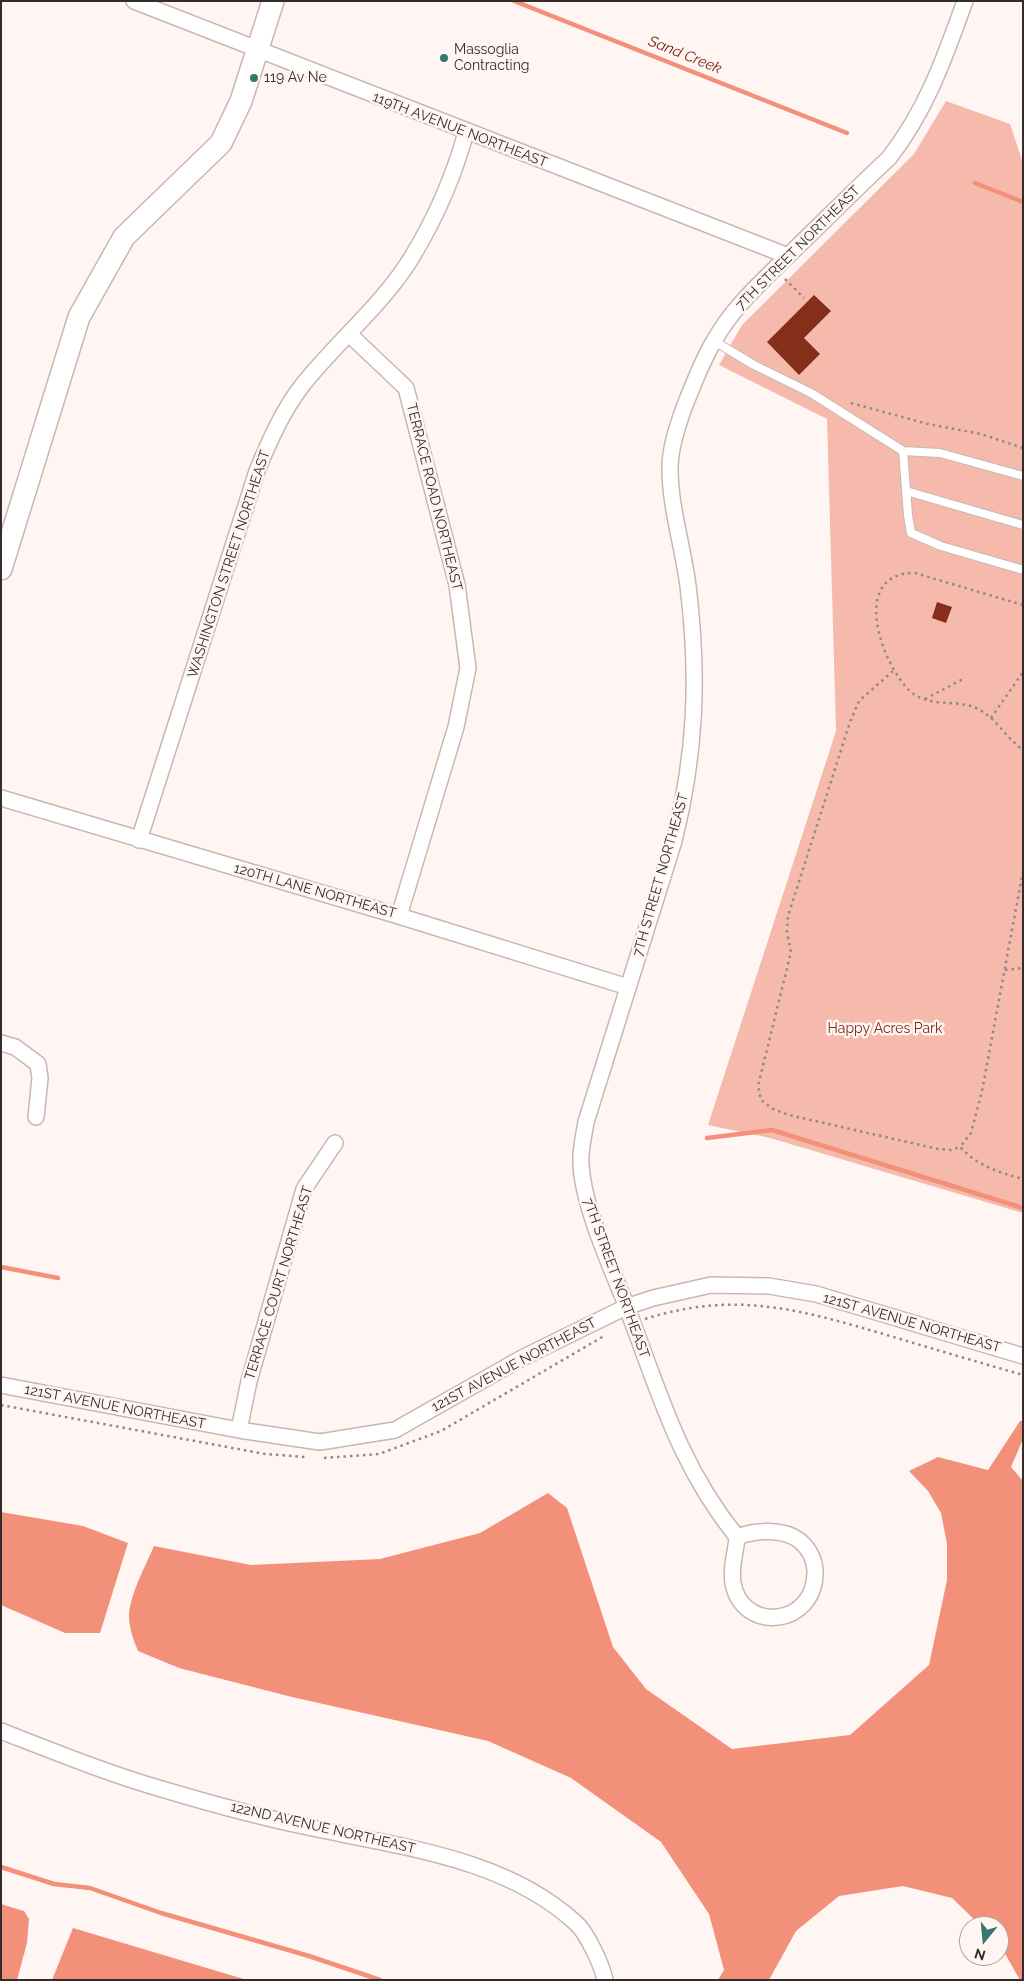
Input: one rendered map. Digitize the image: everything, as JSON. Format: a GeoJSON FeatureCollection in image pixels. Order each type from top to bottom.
{"type":"FeatureCollection","features":[{"type":"Feature","properties":{"kind":"street","name":"119TH AVENUE NORTHEAST"},"geometry":{"type":"LineString","coordinates":[[134,1],[788,256]]}},
{"type":"Feature","properties":{"kind":"street"},"geometry":{"type":"LineString","coordinates":[[1,570],[79,317],[124,237],[221,143],[241,101],[273,1]]}},
{"type":"Feature","properties":{"kind":"street","name":"7TH STREET NORTHEAST"},"geometry":{"type":"LineString","coordinates":[[737,1537],[718,1513],[691,1470],[664,1412],[585,1191],[581,1164],[586,1122],[674,842],[686,794],[691,759],[695,709],[693,644],[688,584],[673,500],[670,466],[677,427],[714,341],[742,302],[889,158],[905,138],[922,110],[942,65],[965,1]]}},
{"type":"Feature","properties":{"kind":"street","name":"WASHINGTON STREET NORTHEAST"},"geometry":{"type":"LineString","coordinates":[[139,840],[256,471],[274,432],[300,388],[373,308],[411,258],[448,188],[466,132]]}},
{"type":"Feature","properties":{"kind":"street","name":"TERRACE ROAD NORTHEAST"},"geometry":{"type":"LineString","coordinates":[[349,334],[406,388],[457,584],[468,668],[456,726],[399,916]]}},
{"type":"Feature","properties":{"kind":"street","name":"120TH LANE NORTHEAST"},"geometry":{"type":"LineString","coordinates":[[1,798],[399,916],[628,987]]}},
{"type":"Feature","properties":{"kind":"street"},"geometry":{"type":"LineString","coordinates":[[1,1043],[15,1047],[38,1064],[40,1078],[36,1117]]}},
{"type":"Feature","properties":{"kind":"street","name":"TERRACE COURT NORTHEAST"},"geometry":{"type":"LineString","coordinates":[[239,1430],[249,1381],[304,1189],[335,1143]]}},
{"type":"Feature","properties":{"kind":"street","name":"121ST AVENUE NORTHEAST"},"geometry":{"type":"LineString","coordinates":[[1,1385],[239,1430],[320,1442],[395,1430],[522,1358],[626,1307],[653,1298],[711,1285],[769,1286],[816,1294],[1023,1356]]}},
{"type":"Feature","properties":{"kind":"street"},"geometry":{"type":"LineString","coordinates":[[748,1533],[783,1533],[797,1539],[810,1550],[814,1566],[815,1583],[808,1602],[793,1614],[769,1616],[750,1612],[740,1601],[733,1584],[732,1569],[737,1537],[748,1533]]}},
{"type":"Feature","properties":{"kind":"street","name":"122ND AVENUE NORTHEAST"},"geometry":{"type":"LineString","coordinates":[[1,1731],[74,1760],[164,1790],[298,1825],[449,1858],[503,1877],[546,1901],[578,1924],[594,1950],[605,1980]]}},
{"type":"Feature","properties":{"kind":"lane"},"geometry":{"type":"LineString","coordinates":[[714,341],[754,365],[811,393],[902,451],[940,453],[1023,476]]}},
{"type":"Feature","properties":{"kind":"lane"},"geometry":{"type":"LineString","coordinates":[[902,451],[911,533],[942,546],[1023,570]]}},
{"type":"Feature","properties":{"kind":"lane"},"geometry":{"type":"LineString","coordinates":[[906,490],[1023,525]]}},
{"type":"Feature","properties":{"kind":"path"},"geometry":{"type":"LineString","coordinates":[[775,269],[804,298]]}},
{"type":"Feature","properties":{"kind":"path"},"geometry":{"type":"LineString","coordinates":[[846,402],[928,424],[981,434],[1023,448]]}},
{"type":"Feature","properties":{"kind":"path"},"geometry":{"type":"LineString","coordinates":[[1023,605],[915,573],[902,573],[886,583],[877,596],[880,641],[893,671],[913,694],[925,699],[973,707],[991,718],[1023,750]]}},
{"type":"Feature","properties":{"kind":"path"},"geometry":{"type":"LineString","coordinates":[[893,671],[859,702],[850,722],[788,916],[787,932],[791,952],[758,1086],[761,1100],[773,1109],[789,1114],[938,1149],[951,1150],[960,1147],[970,1133],[978,1112],[1023,871]]}},
{"type":"Feature","properties":{"kind":"path"},"geometry":{"type":"LineString","coordinates":[[991,718],[1023,672]]}},
{"type":"Feature","properties":{"kind":"path"},"geometry":{"type":"LineString","coordinates":[[925,699],[965,678]]}},
{"type":"Feature","properties":{"kind":"path"},"geometry":{"type":"LineString","coordinates":[[1005,970],[1023,968]]}},
{"type":"Feature","properties":{"kind":"path"},"geometry":{"type":"LineString","coordinates":[[960,1147],[972,1160],[989,1169],[1023,1179]]}},
{"type":"Feature","properties":{"kind":"path"},"geometry":{"type":"LineString","coordinates":[[316,1457],[379,1454],[441,1431],[611,1332],[668,1311],[723,1304],[775,1306],[812,1313],[1023,1375]]}},
{"type":"Feature","properties":{"kind":"path"},"geometry":{"type":"LineString","coordinates":[[1,1405],[265,1454],[309,1457]]}},
{"type":"Feature","properties":{"kind":"green space","name":"Happy Acres Park"},"geometry":{"type":"Polygon","coordinates":[[[946,101],[1010,124],[1023,163],[1023,1213],[770,1138],[708,1125],[836,731],[827,419],[719,365],[742,325],[914,154],[946,101]]]}},
{"type":"Feature","properties":{"kind":"shaded area"},"geometry":{"type":"Polygon","coordinates":[[[1020,1421],[1023,1421],[1023,1439],[1011,1467],[1023,1481],[1023,1980],[1020,1980],[1009,1961],[1009,1916],[971,1916],[952,1898],[903,1886],[839,1896],[796,1931],[769,1980],[718,1980],[724,1970],[709,1914],[661,1842],[571,1778],[488,1741],[292,1697],[179,1668],[138,1651],[131,1630],[129,1617],[132,1600],[138,1581],[154,1546],[251,1565],[380,1559],[480,1533],[548,1493],[567,1508],[613,1647],[646,1689],[732,1749],[850,1735],[929,1665],[947,1580],[947,1544],[941,1513],[928,1491],[909,1471],[938,1457],[988,1470],[1020,1421]]]}},
{"type":"Feature","properties":{"kind":"shaded area"},"geometry":{"type":"Polygon","coordinates":[[[1,1512],[83,1526],[128,1543],[100,1633],[65,1633],[1,1605],[1,1512]]]}},
{"type":"Feature","properties":{"kind":"shaded area"},"geometry":{"type":"Polygon","coordinates":[[[1,1904],[24,1911],[29,1919],[27,1943],[17,1980],[1,1980],[1,1904]]]}},
{"type":"Feature","properties":{"kind":"shaded area"},"geometry":{"type":"Polygon","coordinates":[[[73,1928],[247,1980],[52,1980],[73,1928]]]}},
{"type":"Feature","properties":{"kind":"building"},"geometry":{"type":"Polygon","coordinates":[[[814,295],[831,311],[804,338],[820,354],[799,375],[767,342],[814,295]]]}},
{"type":"Feature","properties":{"kind":"building"},"geometry":{"type":"Polygon","coordinates":[[[937,602],[952,607],[946,623],[932,618],[937,602]]]}},
{"type":"Feature","properties":{"kind":"waterway","name":"Sand Creek"},"geometry":{"type":"LineString","coordinates":[[514,1],[847,133]]}},
{"type":"Feature","properties":{"kind":"waterway","name":"Sand Creek"},"geometry":{"type":"LineString","coordinates":[[975,183],[1023,202]]}},
{"type":"Feature","properties":{"kind":"waterway"},"geometry":{"type":"LineString","coordinates":[[707,1138],[772,1130],[1023,1208]]}},
{"type":"Feature","properties":{"kind":"waterway"},"geometry":{"type":"LineString","coordinates":[[1,1267],[58,1278]]}},
{"type":"Feature","properties":{"kind":"waterway"},"geometry":{"type":"LineString","coordinates":[[1,1867],[54,1884],[90,1888],[161,1913],[309,1956],[380,1980]]}},
{"type":"Feature","properties":{"kind":"place","name":"Massoglia Contracting"},"geometry":{"type":"Point","coordinates":[444,58]}},
{"type":"Feature","properties":{"kind":"place","name":"119 Av Ne"},"geometry":{"type":"Point","coordinates":[254,78]}}]}
